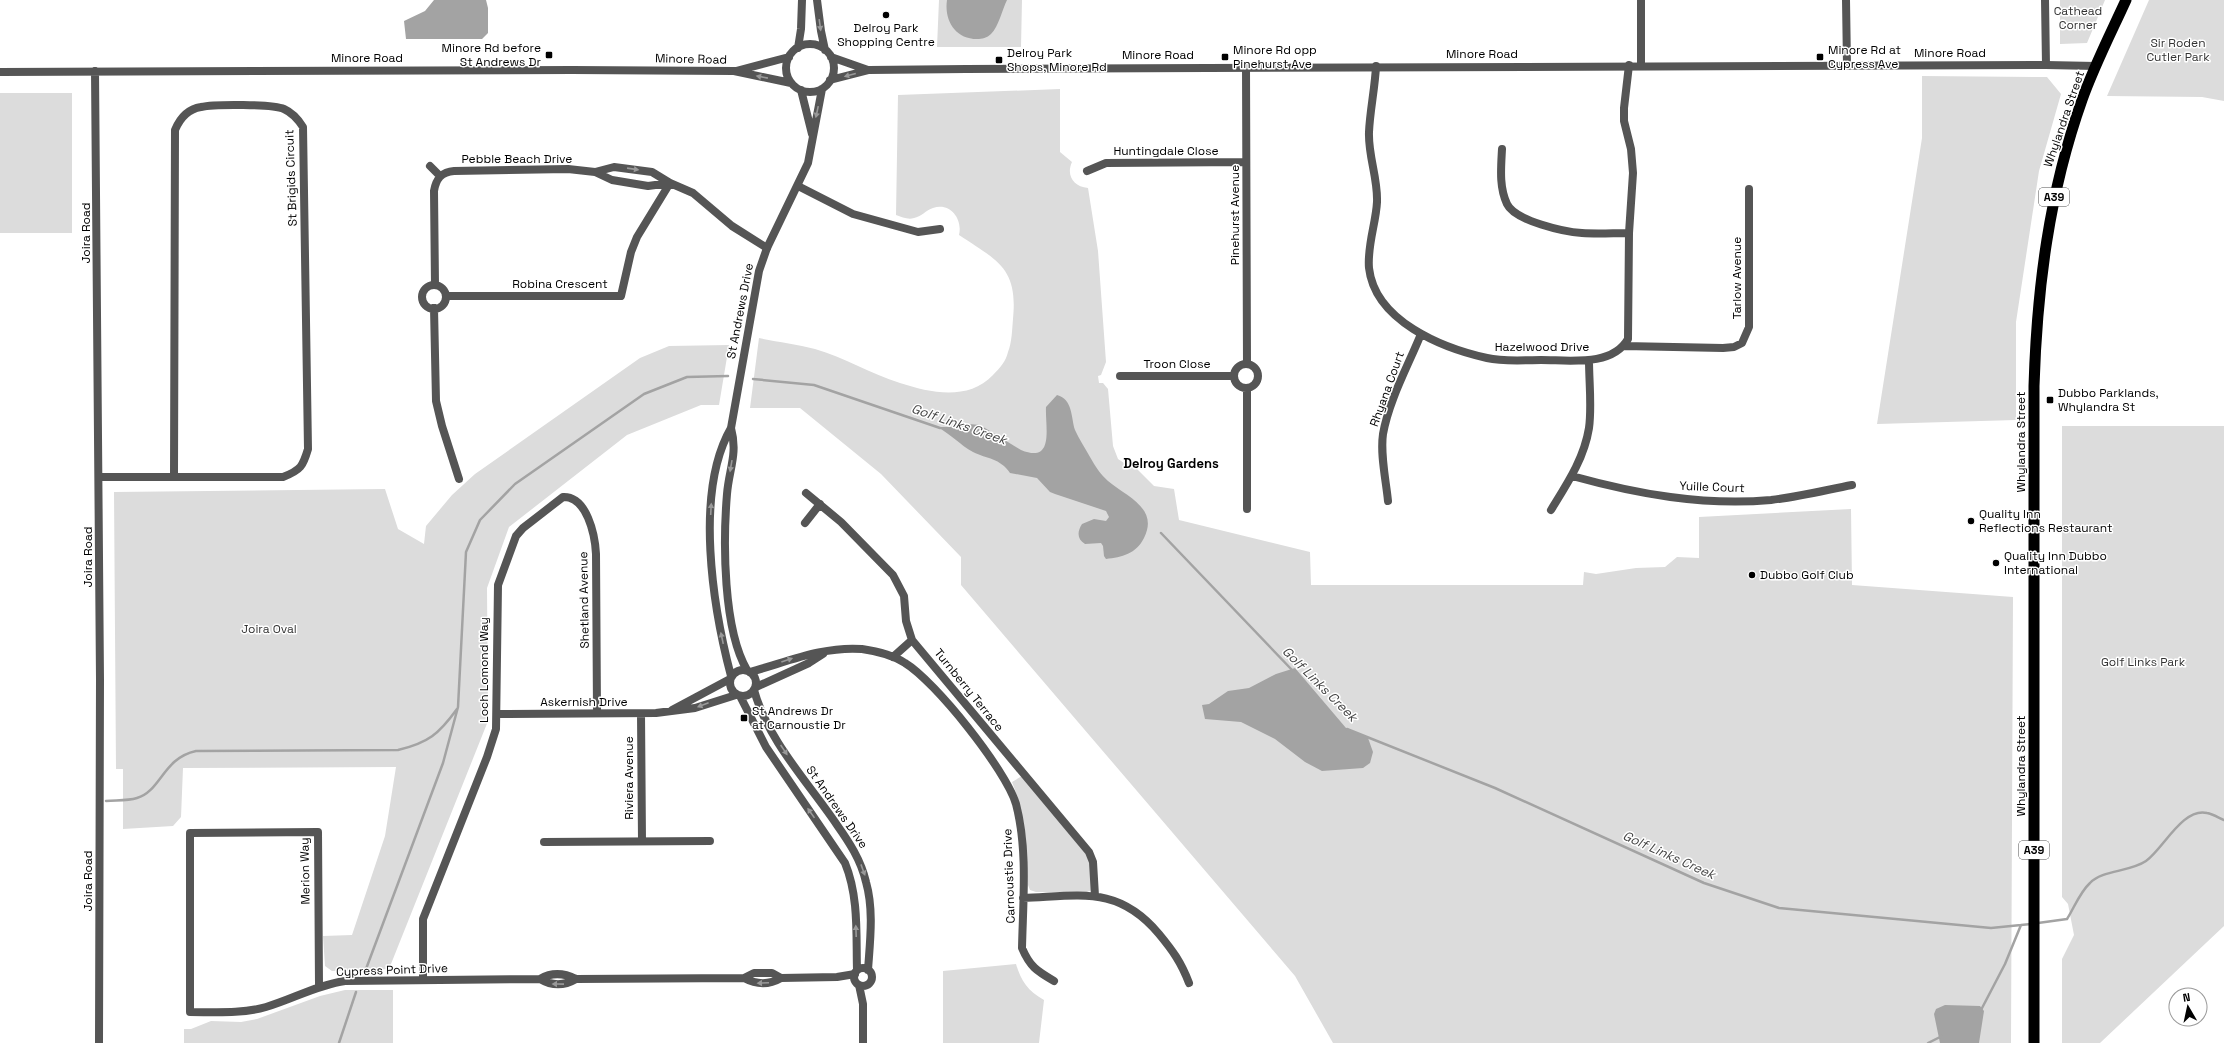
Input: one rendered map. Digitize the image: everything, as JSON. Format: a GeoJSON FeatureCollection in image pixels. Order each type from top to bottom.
{"type":"FeatureCollection","features":[{"type":"Feature","properties":{"kind":"highway","name":"Whylandra Street"},"geometry":{"type":"LineString","coordinates":[[2034,1043],[2035,334],[2043,253],[2052,202],[2064,155],[2080,106],[2096,66],[2126,0]]}},
{"type":"Feature","properties":{"kind":"street"},"geometry":{"type":"LineString","coordinates":[[798,48],[801,29],[802,0]]}},
{"type":"Feature","properties":{"kind":"street"},"geometry":{"type":"LineString","coordinates":[[817,0],[820,31],[825,50],[834,65],[830,80],[822,88],[808,92],[801,90],[791,83],[786,70],[789,57],[798,48],[812,44],[825,50]]}},
{"type":"Feature","properties":{"kind":"street"},"geometry":{"type":"LineString","coordinates":[[1641,0],[1641,65]]}},
{"type":"Feature","properties":{"kind":"street"},"geometry":{"type":"LineString","coordinates":[[1846,0],[1847,65]]}},
{"type":"Feature","properties":{"kind":"street"},"geometry":{"type":"LineString","coordinates":[[2045,0],[2046,64]]}},
{"type":"Feature","properties":{"kind":"street","name":"Minore Road"},"geometry":{"type":"LineString","coordinates":[[734,71],[789,57]]}},
{"type":"Feature","properties":{"kind":"street","name":"Minore Road"},"geometry":{"type":"LineString","coordinates":[[831,58],[869,70]]}},
{"type":"Feature","properties":{"kind":"street","name":"Minore Road"},"geometry":{"type":"LineString","coordinates":[[830,80],[869,70],[1629,65],[2046,64],[2096,66]]}},
{"type":"Feature","properties":{"kind":"street"},"geometry":{"type":"LineString","coordinates":[[1624,346],[1628,339],[1629,233],[1633,173],[1631,149],[1624,121],[1629,65]]}},
{"type":"Feature","properties":{"kind":"street","name":"Hazelwood Drive"},"geometry":{"type":"LineString","coordinates":[[1376,66],[1369,132],[1377,200],[1369,267],[1374,287],[1384,303],[1398,317],[1421,334],[1460,350],[1488,359],[1589,360],[1604,357],[1624,346]]}},
{"type":"Feature","properties":{"kind":"street","name":"Pinehurst Avenue"},"geometry":{"type":"LineString","coordinates":[[1246,67],[1247,363]]}},
{"type":"Feature","properties":{"kind":"street","name":"Minore Road"},"geometry":{"type":"LineString","coordinates":[[0,72],[734,71],[791,83]]}},
{"type":"Feature","properties":{"kind":"street","name":"Joira Road"},"geometry":{"type":"LineString","coordinates":[[95,72],[99,477],[99,1043]]}},
{"type":"Feature","properties":{"kind":"street","name":"St Andrews Drive"},"geometry":{"type":"LineString","coordinates":[[730,678],[714,598],[710,543],[712,491],[723,442],[731,428],[759,271],[767,248],[808,163],[822,88]]}},
{"type":"Feature","properties":{"kind":"street","name":"St Andrews Drive"},"geometry":{"type":"LineString","coordinates":[[801,90],[812,136]]}},
{"type":"Feature","properties":{"kind":"street","name":"St Brigids Circuit"},"geometry":{"type":"LineString","coordinates":[[99,477],[284,477],[298,472],[308,449],[303,127],[296,116],[283,108],[270,106],[201,107],[186,114],[179,121],[175,130],[174,476]]}},
{"type":"Feature","properties":{"kind":"street"},"geometry":{"type":"LineString","coordinates":[[1502,149],[1502,191],[1508,206],[1516,214],[1559,230],[1581,233],[1629,233]]}},
{"type":"Feature","properties":{"kind":"street","name":"Huntingdale Close"},"geometry":{"type":"LineString","coordinates":[[1087,171],[1106,163],[1246,162]]}},
{"type":"Feature","properties":{"kind":"street"},"geometry":{"type":"LineString","coordinates":[[430,166],[440,176],[434,191],[434,285]]}},
{"type":"Feature","properties":{"kind":"street","name":"Pebble Beach Drive"},"geometry":{"type":"LineString","coordinates":[[440,176],[454,171],[548,169],[594,172],[614,167],[652,172],[670,183],[693,193],[732,226],[767,248]]}},
{"type":"Feature","properties":{"kind":"street","name":"Pebble Beach Drive"},"geometry":{"type":"LineString","coordinates":[[594,172],[612,180],[648,186],[670,183]]}},
{"type":"Feature","properties":{"kind":"street","name":"Robina Crescent"},"geometry":{"type":"LineString","coordinates":[[446,296],[621,296],[631,252],[635,242],[670,183]]}},
{"type":"Feature","properties":{"kind":"street"},"geometry":{"type":"LineString","coordinates":[[798,186],[853,214],[918,232],[940,229]]}},
{"type":"Feature","properties":{"kind":"street","name":"Tarlow Avenue"},"geometry":{"type":"LineString","coordinates":[[1624,346],[1723,348],[1734,347],[1742,343],[1749,327],[1749,189]]}},
{"type":"Feature","properties":{"kind":"street"},"geometry":{"type":"LineString","coordinates":[[434,285],[441,287],[446,296],[443,305],[434,308],[427,306],[423,296],[425,290],[434,285]]}},
{"type":"Feature","properties":{"kind":"street"},"geometry":{"type":"LineString","coordinates":[[434,308],[436,401],[442,426],[459,479]]}},
{"type":"Feature","properties":{"kind":"street","name":"Rhyana Court"},"geometry":{"type":"LineString","coordinates":[[1388,501],[1383,458],[1383,435],[1389,410],[1421,334]]}},
{"type":"Feature","properties":{"kind":"street"},"geometry":{"type":"LineString","coordinates":[[1551,510],[1572,476],[1583,452],[1589,428],[1589,360]]}},
{"type":"Feature","properties":{"kind":"street"},"geometry":{"type":"LineString","coordinates":[[1247,363],[1256,368],[1259,375],[1256,383],[1248,388],[1239,386],[1234,376],[1238,366],[1247,363]]}},
{"type":"Feature","properties":{"kind":"street","name":"Troon Close"},"geometry":{"type":"LineString","coordinates":[[1120,376],[1234,376]]}},
{"type":"Feature","properties":{"kind":"street"},"geometry":{"type":"LineString","coordinates":[[1247,509],[1248,388]]}},
{"type":"Feature","properties":{"kind":"street","name":"St Andrews Drive"},"geometry":{"type":"LineString","coordinates":[[731,428],[735,444],[727,493],[724,544],[728,596],[739,656],[749,671]]}},
{"type":"Feature","properties":{"kind":"street","name":"Yuille Court"},"geometry":{"type":"LineString","coordinates":[[1572,476],[1613,487],[1662,497],[1718,502],[1771,500],[1852,485]]}},
{"type":"Feature","properties":{"kind":"street","name":"Turnberry Terrace"},"geometry":{"type":"LineString","coordinates":[[806,493],[841,522],[893,575],[904,596],[906,621],[912,640],[1089,852],[1093,862],[1095,896]]}},
{"type":"Feature","properties":{"kind":"street","name":"Shetland Avenue"},"geometry":{"type":"LineString","coordinates":[[567,497],[575,500],[586,514],[595,537],[597,713]]}},
{"type":"Feature","properties":{"kind":"street","name":"Loch Lomond Way"},"geometry":{"type":"LineString","coordinates":[[423,980],[423,919],[493,743],[497,714],[496,610],[498,585],[512,544],[523,528],[555,501],[567,497]]}},
{"type":"Feature","properties":{"kind":"street"},"geometry":{"type":"LineString","coordinates":[[805,523],[820,504]]}},
{"type":"Feature","properties":{"kind":"street"},"geometry":{"type":"LineString","coordinates":[[893,657],[912,640]]}},
{"type":"Feature","properties":{"kind":"street","name":"Carnoustie Drive"},"geometry":{"type":"LineString","coordinates":[[749,671],[805,654],[862,649],[893,657],[905,663],[926,679],[998,766],[1006,779],[1016,804],[1022,842],[1022,948],[1028,963],[1038,972],[1054,981]]}},
{"type":"Feature","properties":{"kind":"street","name":"Carnoustie Drive"},"geometry":{"type":"LineString","coordinates":[[755,689],[808,663],[825,652]]}},
{"type":"Feature","properties":{"kind":"street"},"geometry":{"type":"LineString","coordinates":[[738,670],[749,671],[755,679],[755,689],[748,696],[738,696],[730,688],[730,678],[738,670]]}},
{"type":"Feature","properties":{"kind":"street","name":"Askernish Drive"},"geometry":{"type":"LineString","coordinates":[[670,711],[730,678]]}},
{"type":"Feature","properties":{"kind":"street","name":"St Andrews Drive"},"geometry":{"type":"LineString","coordinates":[[755,689],[759,709],[777,740],[848,841],[863,870],[870,909],[868,970],[872,978],[868,985]]}},
{"type":"Feature","properties":{"kind":"street","name":"St Andrews Drive"},"geometry":{"type":"LineString","coordinates":[[738,696],[766,747],[845,863],[850,874],[854,898],[856,977],[863,1004]]}},
{"type":"Feature","properties":{"kind":"street","name":"Askernish Drive"},"geometry":{"type":"LineString","coordinates":[[497,714],[641,714],[695,708],[738,696]]}},
{"type":"Feature","properties":{"kind":"street","name":"Riviera Avenue"},"geometry":{"type":"LineString","coordinates":[[641,714],[642,842]]}},
{"type":"Feature","properties":{"kind":"street","name":"Merion Way"},"geometry":{"type":"LineString","coordinates":[[190,833],[318,832],[319,986]]}},
{"type":"Feature","properties":{"kind":"street","name":"Cypress Point Drive"},"geometry":{"type":"LineString","coordinates":[[190,833],[190,1012],[253,1010],[266,1007],[319,986],[345,981],[540,979],[548,974],[567,974],[576,979],[744,978],[754,973],[772,973],[781,978],[856,977]]}},
{"type":"Feature","properties":{"kind":"street"},"geometry":{"type":"LineString","coordinates":[[544,842],[710,841]]}},
{"type":"Feature","properties":{"kind":"street"},"geometry":{"type":"LineString","coordinates":[[1023,898],[1095,896],[1116,900],[1136,910],[1149,922],[1177,956],[1189,983]]}},
{"type":"Feature","properties":{"kind":"street"},"geometry":{"type":"LineString","coordinates":[[863,1043],[863,1004],[868,985],[856,977],[863,968],[868,970]]}},
{"type":"Feature","properties":{"kind":"green space"},"geometry":{"type":"Polygon","coordinates":[[[939,0],[1022,0],[1021,47],[937,47],[939,0]]]}},
{"type":"Feature","properties":{"kind":"green space","name":"Cathead Corner"},"geometry":{"type":"Polygon","coordinates":[[[2060,0],[2105,0],[2087,43],[2060,44],[2060,0]]]}},
{"type":"Feature","properties":{"kind":"green space","name":"Sir Roden Cutler Park"},"geometry":{"type":"Polygon","coordinates":[[[2149,0],[2224,0],[2224,101],[2202,97],[2107,96],[2149,0]]]}},
{"type":"Feature","properties":{"kind":"green space"},"geometry":{"type":"Polygon","coordinates":[[[1922,76],[2047,77],[2061,94],[2039,171],[2016,322],[2016,420],[1877,424],[1922,138],[1922,76]]]}},
{"type":"Feature","properties":{"kind":"green space","name":"Dubbo Golf Club"},"geometry":{"type":"Polygon","coordinates":[[[1060,89],[1060,152],[1072,162],[1070,167],[1070,176],[1072,180],[1078,185],[1088,188],[1098,251],[1106,362],[1101,375],[1098,376],[1099,383],[1103,383],[1108,389],[1113,446],[1118,459],[1127,465],[1135,467],[1154,486],[1174,489],[1179,520],[1310,552],[1311,585],[1583,585],[1584,572],[1596,574],[1636,568],[1665,567],[1677,557],[1699,558],[1699,517],[1851,509],[1852,585],[2013,597],[2011,1043],[1333,1043],[1295,976],[961,585],[961,557],[881,474],[800,408],[750,408],[759,338],[826,352],[889,379],[912,387],[936,392],[961,392],[972,389],[983,383],[996,372],[1006,358],[1011,340],[1014,302],[1012,288],[1008,277],[995,260],[959,235],[959,223],[954,213],[950,210],[945,207],[933,208],[912,219],[896,215],[898,95],[1060,89]]]}},
{"type":"Feature","properties":{"kind":"green space"},"geometry":{"type":"Polygon","coordinates":[[[0,93],[72,93],[72,233],[0,233],[0,93]]]}},
{"type":"Feature","properties":{"kind":"green space","name":"Joira Oval"},"geometry":{"type":"Polygon","coordinates":[[[729,345],[719,405],[701,405],[627,435],[509,527],[487,588],[488,721],[389,969],[332,971],[325,966],[323,936],[352,935],[385,836],[396,767],[183,768],[181,817],[173,826],[123,829],[123,769],[116,769],[114,492],[385,489],[398,529],[424,544],[426,526],[452,495],[475,474],[640,358],[669,346],[729,345]]]}},
{"type":"Feature","properties":{"kind":"green space","name":"Golf Links Park"},"geometry":{"type":"Polygon","coordinates":[[[2062,426],[2224,426],[2224,926],[2100,1043],[2062,1043],[2062,959],[2074,935],[2068,904],[2062,897],[2062,426]]]}},
{"type":"Feature","properties":{"kind":"green space"},"geometry":{"type":"Polygon","coordinates":[[[1022,776],[1091,860],[1092,890],[1087,892],[1036,892],[1030,890],[1028,885],[1023,820],[1012,782],[1022,776]]]}},
{"type":"Feature","properties":{"kind":"green space"},"geometry":{"type":"Polygon","coordinates":[[[1016,964],[1020,976],[1029,989],[1044,1000],[1039,1043],[943,1043],[943,971],[1016,964]]]}},
{"type":"Feature","properties":{"kind":"green space"},"geometry":{"type":"Polygon","coordinates":[[[345,990],[393,990],[393,1043],[184,1043],[184,1029],[191,1029],[211,1021],[241,1022],[257,1019],[320,996],[345,990]]]}},
{"type":"Feature","properties":{"kind":"shaded area"},"geometry":{"type":"Polygon","coordinates":[[[434,0],[486,0],[488,8],[488,33],[482,39],[406,39],[404,21],[425,11],[434,0]]]}},
{"type":"Feature","properties":{"kind":"shaded area"},"geometry":{"type":"Polygon","coordinates":[[[947,0],[1007,0],[994,31],[986,37],[977,39],[963,36],[953,27],[947,15],[947,0]]]}},
{"type":"Feature","properties":{"kind":"shaded area"},"geometry":{"type":"Polygon","coordinates":[[[1057,395],[1066,400],[1069,405],[1075,430],[1098,470],[1108,481],[1139,504],[1144,511],[1148,528],[1141,543],[1137,548],[1128,554],[1106,559],[1101,543],[1085,544],[1080,540],[1079,530],[1082,524],[1094,519],[1106,521],[1109,517],[1106,511],[1050,492],[1037,478],[1010,473],[1002,464],[973,452],[937,427],[953,427],[969,424],[980,425],[1021,450],[1032,453],[1039,452],[1044,448],[1046,441],[1046,407],[1057,395]]]}},
{"type":"Feature","properties":{"kind":"shaded area"},"geometry":{"type":"Polygon","coordinates":[[[1295,668],[1346,728],[1368,738],[1373,752],[1370,763],[1363,768],[1322,771],[1305,762],[1275,739],[1241,722],[1205,719],[1202,705],[1209,704],[1228,691],[1249,688],[1276,674],[1295,668]]]}},
{"type":"Feature","properties":{"kind":"shaded area"},"geometry":{"type":"Polygon","coordinates":[[[1945,1005],[1980,1006],[1984,1011],[1979,1043],[1940,1043],[1934,1014],[1936,1009],[1945,1005]]]}},
{"type":"Feature","properties":{"kind":"waterway"},"geometry":{"type":"LineString","coordinates":[[366,969],[443,763],[458,707],[466,552],[480,520],[515,484],[644,394],[687,377],[728,376]]}},
{"type":"Feature","properties":{"kind":"waterway","name":"Golf Links Creek"},"geometry":{"type":"LineString","coordinates":[[753,379],[814,385],[940,428]]}},
{"type":"Feature","properties":{"kind":"waterway","name":"Golf Links Creek"},"geometry":{"type":"LineString","coordinates":[[1161,533],[1293,671]]}},
{"type":"Feature","properties":{"kind":"waterway"},"geometry":{"type":"LineString","coordinates":[[106,801],[133,799],[145,794],[152,789],[176,760],[196,751],[398,750],[425,741],[438,731],[457,709]]}},
{"type":"Feature","properties":{"kind":"waterway","name":"Golf Links Creek"},"geometry":{"type":"LineString","coordinates":[[1347,729],[1495,788],[1704,883],[1779,908],[1991,928],[2031,924]]}},
{"type":"Feature","properties":{"kind":"waterway","name":"Golf Links Creek"},"geometry":{"type":"LineString","coordinates":[[2038,923],[2067,919],[2080,895],[2090,883],[2095,879],[2109,873],[2139,865],[2146,861],[2174,830],[2190,816],[2198,813],[2207,813],[2224,820]]}},
{"type":"Feature","properties":{"kind":"waterway"},"geometry":{"type":"LineString","coordinates":[[1981,1010],[2005,964],[2021,925]]}},
{"type":"Feature","properties":{"kind":"waterway"},"geometry":{"type":"LineString","coordinates":[[339,1043],[356,992]]}},
{"type":"Feature","properties":{"kind":"waterway"},"geometry":{"type":"LineString","coordinates":[[1928,1043],[1942,1036]]}},
{"type":"Feature","properties":{"kind":"place","name":"Delroy Park Shopping Centre"},"geometry":{"type":"Point","coordinates":[886,15]}},
{"type":"Feature","properties":{"kind":"place","name":"Minore Rd before St Andrews Dr"},"geometry":{"type":"Point","coordinates":[549,55]}},
{"type":"Feature","properties":{"kind":"place","name":"Minore Rd opp Pinehurst Ave"},"geometry":{"type":"Point","coordinates":[1225,57]}},
{"type":"Feature","properties":{"kind":"place","name":"Minore Rd at Cypress Ave"},"geometry":{"type":"Point","coordinates":[1820,57]}},
{"type":"Feature","properties":{"kind":"place","name":"Delroy Park Shops, Minore Rd"},"geometry":{"type":"Point","coordinates":[999,60]}},
{"type":"Feature","properties":{"kind":"place","name":"Dubbo Parklands, Whylandra St"},"geometry":{"type":"Point","coordinates":[2050,400]}},
{"type":"Feature","properties":{"kind":"place","name":"Quality Inn Reflections Restaurant"},"geometry":{"type":"Point","coordinates":[1971,521]}},
{"type":"Feature","properties":{"kind":"place","name":"Quality Inn Dubbo International"},"geometry":{"type":"Point","coordinates":[1996,563]}},
{"type":"Feature","properties":{"kind":"place","name":"Dubbo Golf Club"},"geometry":{"type":"Point","coordinates":[1752,575]}},
{"type":"Feature","properties":{"kind":"place","name":"St Andrews Dr at Carnoustie Dr"},"geometry":{"type":"Point","coordinates":[744,718]}},
{"type":"Feature","properties":{"kind":"district","name":"Delroy Gardens"},"geometry":{"type":"Point","coordinates":[1171,463]}}]}
